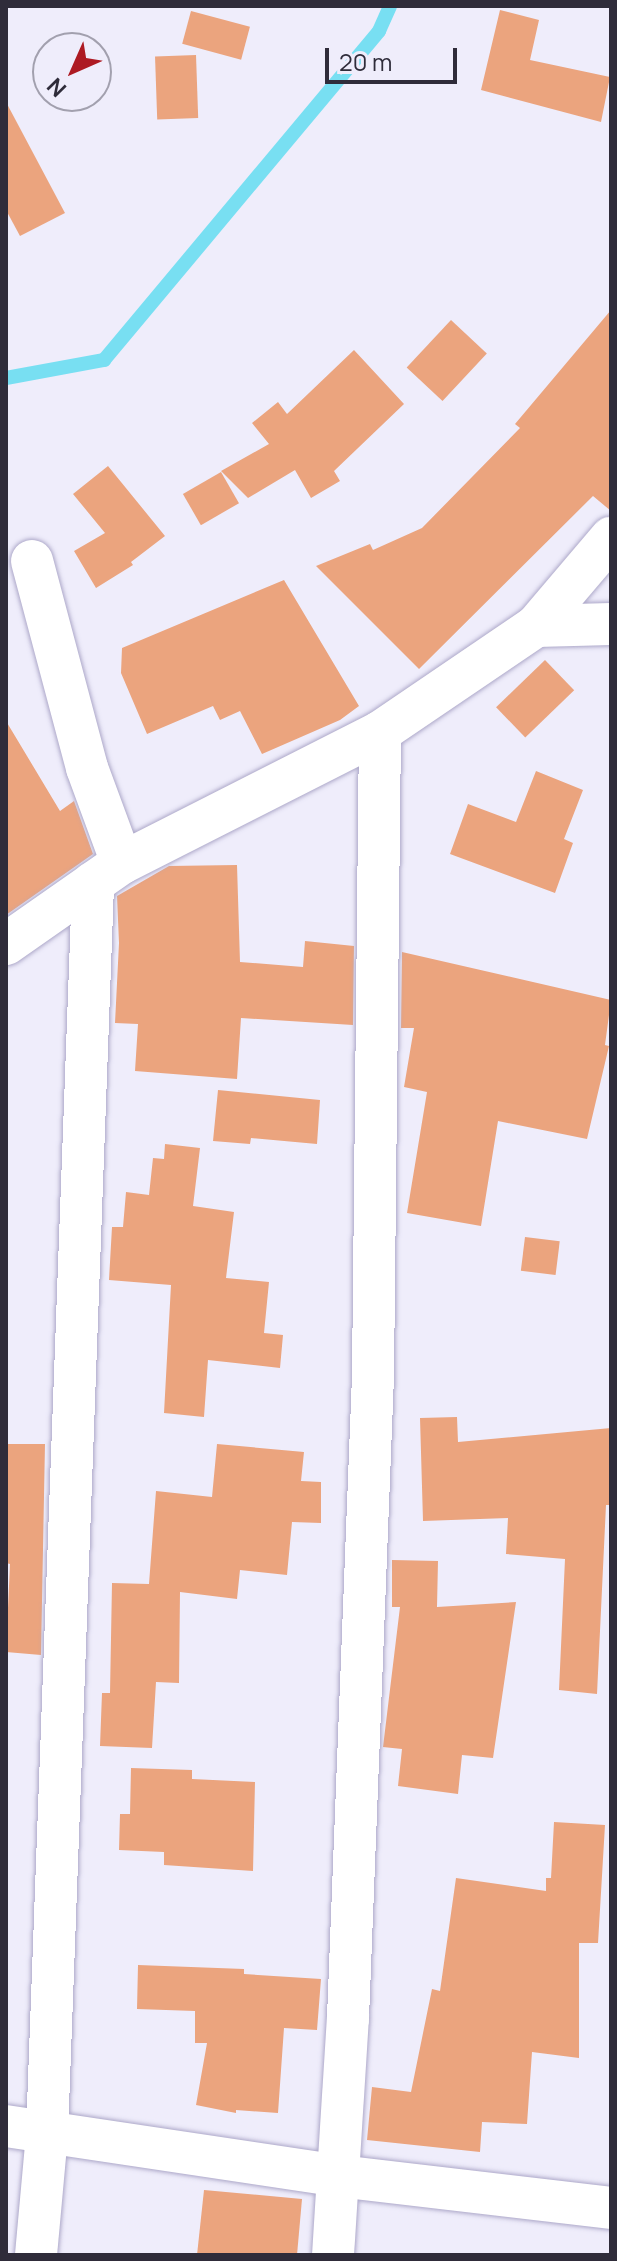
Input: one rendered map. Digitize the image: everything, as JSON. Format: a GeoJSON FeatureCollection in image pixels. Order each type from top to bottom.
{"type":"FeatureCollection","features":[{"type":"Feature","properties":{"kind":"street"},"geometry":{"type":"LineString","coordinates":[[6,944],[108,873],[380,732],[536,626],[611,538]]}},
{"type":"Feature","properties":{"kind":"street"},"geometry":{"type":"LineString","coordinates":[[32,561],[87,768],[108,873],[47,2134],[36,2255]]}},
{"type":"Feature","properties":{"kind":"street"},"geometry":{"type":"LineString","coordinates":[[536,626],[611,624]]}},
{"type":"Feature","properties":{"kind":"street"},"geometry":{"type":"LineString","coordinates":[[333,2255],[339,2176],[373,1376],[380,732]]}},
{"type":"Feature","properties":{"kind":"street"},"geometry":{"type":"LineString","coordinates":[[6,2126],[339,2176],[611,2208]]}},
{"type":"Feature","properties":{"kind":"building"},"geometry":{"type":"Polygon","coordinates":[[[500,10],[539,20],[530,60],[610,77],[601,122],[481,90],[500,10]]]}},
{"type":"Feature","properties":{"kind":"building"},"geometry":{"type":"Polygon","coordinates":[[[191,11],[250,27],[241,60],[182,44],[191,11]]]}},
{"type":"Feature","properties":{"kind":"building"},"geometry":{"type":"Polygon","coordinates":[[[196,55],[198,118],[157,119],[155,56],[196,55]]]}},
{"type":"Feature","properties":{"kind":"building"},"geometry":{"type":"Polygon","coordinates":[[[6,102],[65,213],[20,236],[6,210],[6,102]]]}},
{"type":"Feature","properties":{"kind":"building"},"geometry":{"type":"Polygon","coordinates":[[[611,310],[611,511],[593,496],[419,669],[316,566],[370,544],[373,550],[422,528],[520,428],[515,424],[611,310]]]}},
{"type":"Feature","properties":{"kind":"building"},"geometry":{"type":"Polygon","coordinates":[[[451,320],[487,353],[443,401],[407,368],[451,320]]]}},
{"type":"Feature","properties":{"kind":"building"},"geometry":{"type":"Polygon","coordinates":[[[354,350],[404,404],[334,471],[340,481],[311,498],[295,470],[248,498],[221,471],[269,444],[252,423],[278,402],[287,414],[354,350]]]}},
{"type":"Feature","properties":{"kind":"building"},"geometry":{"type":"Polygon","coordinates":[[[108,466],[165,536],[131,562],[133,565],[96,588],[74,551],[105,533],[73,494],[108,466]]]}},
{"type":"Feature","properties":{"kind":"building"},"geometry":{"type":"Polygon","coordinates":[[[221,472],[239,503],[201,525],[183,494],[221,472]]]}},
{"type":"Feature","properties":{"kind":"building"},"geometry":{"type":"Polygon","coordinates":[[[284,580],[359,706],[340,720],[262,754],[240,711],[220,720],[213,706],[147,734],[121,673],[122,648],[284,580]]]}},
{"type":"Feature","properties":{"kind":"building"},"geometry":{"type":"Polygon","coordinates":[[[545,660],[574,690],[525,737],[496,707],[545,660]]]}},
{"type":"Feature","properties":{"kind":"building"},"geometry":{"type":"Polygon","coordinates":[[[6,721],[60,811],[74,801],[93,854],[6,915],[6,721]]]}},
{"type":"Feature","properties":{"kind":"building"},"geometry":{"type":"Polygon","coordinates":[[[536,771],[583,790],[564,839],[573,843],[555,893],[450,854],[468,804],[516,822],[536,771]]]}},
{"type":"Feature","properties":{"kind":"building"},"geometry":{"type":"Polygon","coordinates":[[[237,865],[240,962],[303,967],[305,941],[354,946],[353,1025],[241,1018],[237,1079],[135,1071],[138,1024],[115,1023],[119,943],[117,896],[169,866],[237,865]]]}},
{"type":"Feature","properties":{"kind":"building"},"geometry":{"type":"Polygon","coordinates":[[[402,952],[611,1000],[605,1045],[609,1046],[587,1139],[498,1121],[481,1226],[407,1213],[427,1092],[404,1087],[414,1028],[401,1028],[402,952]]]}},
{"type":"Feature","properties":{"kind":"building"},"geometry":{"type":"Polygon","coordinates":[[[218,1090],[320,1100],[317,1144],[251,1138],[250,1144],[213,1141],[218,1090]]]}},
{"type":"Feature","properties":{"kind":"building"},"geometry":{"type":"Polygon","coordinates":[[[165,1144],[200,1148],[193,1206],[234,1212],[226,1278],[269,1282],[264,1333],[283,1335],[280,1368],[208,1360],[204,1417],[164,1413],[171,1285],[109,1280],[112,1227],[123,1227],[126,1192],[149,1195],[153,1158],[164,1159],[165,1144]]]}},
{"type":"Feature","properties":{"kind":"building"},"geometry":{"type":"Polygon","coordinates":[[[525,1237],[560,1241],[556,1275],[521,1271],[525,1237]]]}},
{"type":"Feature","properties":{"kind":"building"},"geometry":{"type":"Polygon","coordinates":[[[457,1417],[458,1442],[611,1428],[611,1505],[606,1505],[597,1694],[559,1690],[565,1559],[506,1554],[508,1518],[423,1521],[420,1418],[457,1417]]]}},
{"type":"Feature","properties":{"kind":"building"},"geometry":{"type":"Polygon","coordinates":[[[6,1444],[45,1444],[41,1655],[6,1652],[10,1564],[6,1563],[6,1444]]]}},
{"type":"Feature","properties":{"kind":"building"},"geometry":{"type":"Polygon","coordinates":[[[217,1444],[304,1452],[301,1481],[321,1482],[321,1523],[292,1522],[287,1575],[240,1570],[237,1599],[180,1592],[179,1683],[156,1682],[152,1748],[100,1746],[102,1693],[110,1693],[112,1583],[149,1584],[156,1491],[212,1497],[217,1444]]]}},
{"type":"Feature","properties":{"kind":"building"},"geometry":{"type":"Polygon","coordinates":[[[392,1560],[438,1561],[437,1607],[516,1602],[493,1758],[462,1755],[458,1794],[398,1786],[402,1749],[383,1747],[400,1607],[392,1607],[392,1560]]]}},
{"type":"Feature","properties":{"kind":"building"},"geometry":{"type":"Polygon","coordinates":[[[131,1768],[192,1770],[192,1779],[255,1782],[253,1871],[164,1865],[164,1852],[119,1850],[120,1814],[130,1814],[131,1768]]]}},
{"type":"Feature","properties":{"kind":"building"},"geometry":{"type":"Polygon","coordinates":[[[554,1822],[605,1825],[598,1943],[579,1943],[579,2058],[532,2052],[527,2124],[482,2122],[480,2152],[367,2140],[372,2087],[411,2092],[432,1989],[440,1991],[456,1878],[546,1891],[546,1878],[551,1878],[554,1822]]]}},
{"type":"Feature","properties":{"kind":"building"},"geometry":{"type":"Polygon","coordinates":[[[138,1965],[244,1969],[244,1974],[321,1979],[317,2030],[284,2028],[278,2113],[236,2110],[236,2113],[196,2105],[207,2043],[195,2043],[195,2011],[137,2009],[138,1965]]]}},
{"type":"Feature","properties":{"kind":"building"},"geometry":{"type":"Polygon","coordinates":[[[204,2190],[302,2199],[297,2255],[197,2255],[204,2190]]]}},
{"type":"Feature","properties":{"kind":"waterway"},"geometry":{"type":"LineString","coordinates":[[6,378],[104,360],[379,31],[390,6]]}}]}
